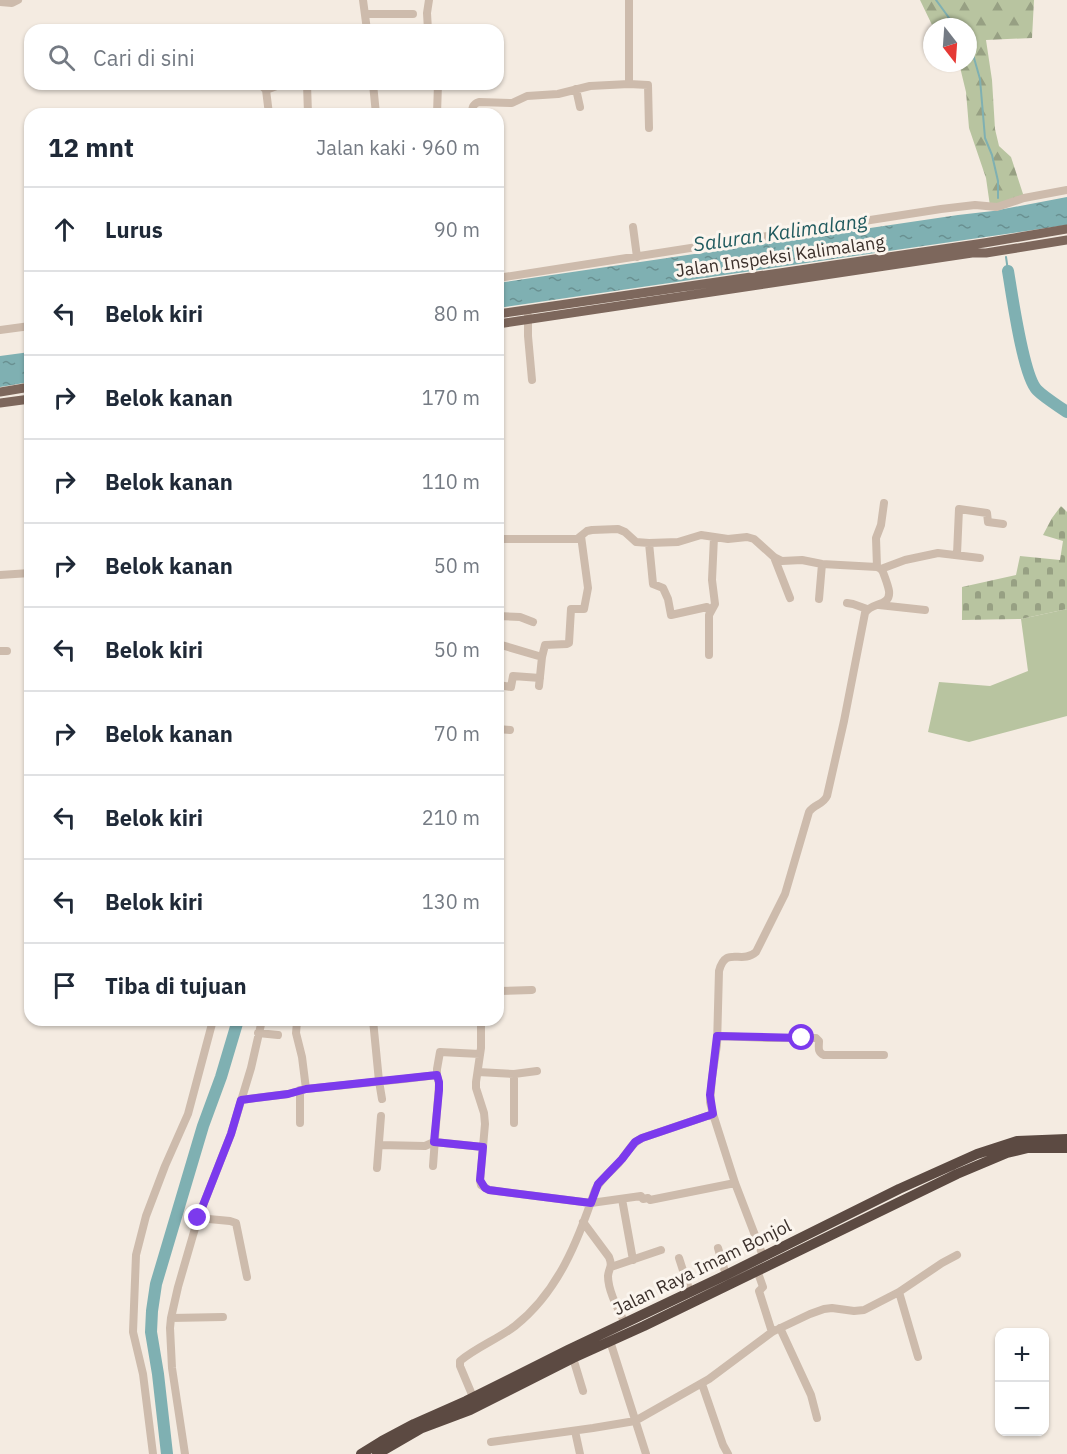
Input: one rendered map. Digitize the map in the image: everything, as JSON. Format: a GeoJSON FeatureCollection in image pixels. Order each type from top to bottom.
{"type":"FeatureCollection","features":[{"type":"Feature","properties":{"kind":"highway","name":"Jalan Raya Imam Bonjol"},"geometry":{"type":"LineString","coordinates":[[361,1454],[414,1424],[644,1326],[899,1189],[977,1154],[1017,1141],[1067,1140]]}},
{"type":"Feature","properties":{"kind":"highway","name":"Jalan Raya Imam Bonjol"},"geometry":{"type":"LineString","coordinates":[[377,1454],[568,1350],[726,1275],[762,1264],[1007,1153],[1028,1148],[1067,1148]]}},
{"type":"Feature","properties":{"kind":"main road","name":"Jalan Inspeksi Kalimalang"},"geometry":{"type":"LineString","coordinates":[[504,323],[1067,229]]}},
{"type":"Feature","properties":{"kind":"main road","name":"Jalan Inspeksi Kalimalang"},"geometry":{"type":"LineString","coordinates":[[867,264],[986,253],[1067,240]]}},
{"type":"Feature","properties":{"kind":"main road","name":"Jalan Inspeksi Kalimalang"},"geometry":{"type":"LineString","coordinates":[[504,313],[696,290]]}},
{"type":"Feature","properties":{"kind":"main road"},"geometry":{"type":"LineString","coordinates":[[0,392],[24,388]]}},
{"type":"Feature","properties":{"kind":"main road"},"geometry":{"type":"LineString","coordinates":[[0,403],[24,400]]}},
{"type":"Feature","properties":{"kind":"street"},"geometry":{"type":"LineString","coordinates":[[0,2],[12,3],[18,0]]}},
{"type":"Feature","properties":{"kind":"street"},"geometry":{"type":"LineString","coordinates":[[363,0],[366,24]]}},
{"type":"Feature","properties":{"kind":"street"},"geometry":{"type":"LineString","coordinates":[[428,24],[429,0]]}},
{"type":"Feature","properties":{"kind":"street"},"geometry":{"type":"LineString","coordinates":[[628,0],[629,84]]}},
{"type":"Feature","properties":{"kind":"street"},"geometry":{"type":"LineString","coordinates":[[365,14],[413,14]]}},
{"type":"Feature","properties":{"kind":"street"},"geometry":{"type":"LineString","coordinates":[[473,108],[475,103],[512,103],[527,96],[558,94],[590,86],[648,85],[649,128]]}},
{"type":"Feature","properties":{"kind":"street"},"geometry":{"type":"LineString","coordinates":[[576,89],[580,107]]}},
{"type":"Feature","properties":{"kind":"street"},"geometry":{"type":"LineString","coordinates":[[264,90],[268,108]]}},
{"type":"Feature","properties":{"kind":"street"},"geometry":{"type":"LineString","coordinates":[[308,90],[308,108]]}},
{"type":"Feature","properties":{"kind":"street"},"geometry":{"type":"LineString","coordinates":[[374,90],[375,108]]}},
{"type":"Feature","properties":{"kind":"street"},"geometry":{"type":"LineString","coordinates":[[437,108],[438,90]]}},
{"type":"Feature","properties":{"kind":"street"},"geometry":{"type":"LineString","coordinates":[[504,277],[941,209],[975,205],[997,207],[1024,198],[1067,190]]}},
{"type":"Feature","properties":{"kind":"street"},"geometry":{"type":"LineString","coordinates":[[633,227],[637,257]]}},
{"type":"Feature","properties":{"kind":"street"},"geometry":{"type":"LineString","coordinates":[[528,310],[532,380]]}},
{"type":"Feature","properties":{"kind":"street"},"geometry":{"type":"LineString","coordinates":[[0,330],[24,327]]}},
{"type":"Feature","properties":{"kind":"street"},"geometry":{"type":"LineString","coordinates":[[847,603],[867,609],[883,603],[889,596],[879,568],[876,538],[881,525],[884,503]]}},
{"type":"Feature","properties":{"kind":"street"},"geometry":{"type":"LineString","coordinates":[[957,554],[959,509],[987,513],[988,522],[1003,524]]}},
{"type":"Feature","properties":{"kind":"street"},"geometry":{"type":"LineString","coordinates":[[504,539],[577,539],[587,531],[618,529],[636,542],[649,543],[678,542],[701,535],[728,539],[751,537],[782,561],[802,560],[822,564],[879,568],[938,553],[980,558]]}},
{"type":"Feature","properties":{"kind":"street"},"geometry":{"type":"LineString","coordinates":[[504,686],[511,687],[513,676],[539,682],[545,645],[569,643],[571,609],[584,609],[588,588],[581,536]]}},
{"type":"Feature","properties":{"kind":"street"},"geometry":{"type":"LineString","coordinates":[[709,655],[710,612],[715,604],[712,580],[714,537]]}},
{"type":"Feature","properties":{"kind":"street"},"geometry":{"type":"LineString","coordinates":[[649,543],[653,584],[663,588],[672,615],[707,607],[710,612]]}},
{"type":"Feature","properties":{"kind":"street"},"geometry":{"type":"LineString","coordinates":[[774,557],[790,598]]}},
{"type":"Feature","properties":{"kind":"street"},"geometry":{"type":"LineString","coordinates":[[819,599],[822,564]]}},
{"type":"Feature","properties":{"kind":"street"},"geometry":{"type":"LineString","coordinates":[[0,576],[24,574]]}},
{"type":"Feature","properties":{"kind":"street"},"geometry":{"type":"LineString","coordinates":[[878,605],[926,610]]}},
{"type":"Feature","properties":{"kind":"street"},"geometry":{"type":"LineString","coordinates":[[772,1332],[759,1291],[763,1287],[762,1264],[713,1114],[710,1095],[717,1036],[719,979],[722,962],[730,957],[747,957],[756,952],[782,903],[809,812],[813,807],[823,803],[828,796],[867,609]]}},
{"type":"Feature","properties":{"kind":"street"},"geometry":{"type":"LineString","coordinates":[[504,616],[520,617],[533,622]]}},
{"type":"Feature","properties":{"kind":"street"},"geometry":{"type":"LineString","coordinates":[[504,646],[542,657]]}},
{"type":"Feature","properties":{"kind":"street"},"geometry":{"type":"LineString","coordinates":[[504,730],[510,730]]}},
{"type":"Feature","properties":{"kind":"street"},"geometry":{"type":"LineString","coordinates":[[504,991],[532,990]]}},
{"type":"Feature","properties":{"kind":"street"},"geometry":{"type":"LineString","coordinates":[[153,1454],[142,1374],[133,1332],[136,1255],[146,1216],[188,1114],[211,1026]]}},
{"type":"Feature","properties":{"kind":"street"},"geometry":{"type":"LineString","coordinates":[[185,1454],[172,1368],[171,1318],[198,1218],[229,1140],[251,1068],[260,1026]]}},
{"type":"Feature","properties":{"kind":"street"},"geometry":{"type":"LineString","coordinates":[[297,1026],[296,1034],[302,1057],[303,1090],[300,1123]]}},
{"type":"Feature","properties":{"kind":"street"},"geometry":{"type":"LineString","coordinates":[[374,1026],[382,1099]]}},
{"type":"Feature","properties":{"kind":"street"},"geometry":{"type":"LineString","coordinates":[[481,1026],[482,1042],[476,1088],[485,1124],[480,1180],[485,1188],[591,1203],[641,1196],[643,1199],[660,1199],[735,1183]]}},
{"type":"Feature","properties":{"kind":"street"},"geometry":{"type":"LineString","coordinates":[[258,1033],[278,1035]]}},
{"type":"Feature","properties":{"kind":"street"},"geometry":{"type":"LineString","coordinates":[[717,1036],[816,1038],[819,1041],[819,1051],[824,1055],[884,1055]]}},
{"type":"Feature","properties":{"kind":"street"},"geometry":{"type":"LineString","coordinates":[[432,1166],[440,1052],[480,1054]]}},
{"type":"Feature","properties":{"kind":"street"},"geometry":{"type":"LineString","coordinates":[[478,1072],[514,1074],[537,1071]]}},
{"type":"Feature","properties":{"kind":"street"},"geometry":{"type":"LineString","coordinates":[[514,1074],[514,1123]]}},
{"type":"Feature","properties":{"kind":"street"},"geometry":{"type":"LineString","coordinates":[[241,1100],[303,1090],[437,1075]]}},
{"type":"Feature","properties":{"kind":"street"},"geometry":{"type":"LineString","coordinates":[[470,1402],[460,1361],[515,1325],[538,1305],[553,1286],[564,1267],[598,1184],[635,1142],[713,1114]]}},
{"type":"Feature","properties":{"kind":"street"},"geometry":{"type":"LineString","coordinates":[[377,1168],[381,1116]]}},
{"type":"Feature","properties":{"kind":"street"},"geometry":{"type":"LineString","coordinates":[[379,1145],[425,1146],[434,1142],[483,1147]]}},
{"type":"Feature","properties":{"kind":"street"},"geometry":{"type":"LineString","coordinates":[[622,1199],[633,1260]]}},
{"type":"Feature","properties":{"kind":"street"},"geometry":{"type":"LineString","coordinates":[[198,1218],[236,1223],[247,1277]]}},
{"type":"Feature","properties":{"kind":"street"},"geometry":{"type":"LineString","coordinates":[[583,1222],[609,1257],[610,1287],[625,1323]]}},
{"type":"Feature","properties":{"kind":"street"},"geometry":{"type":"LineString","coordinates":[[718,1248],[726,1275]]}},
{"type":"Feature","properties":{"kind":"street"},"geometry":{"type":"LineString","coordinates":[[611,1267],[661,1250]]}},
{"type":"Feature","properties":{"kind":"street"},"geometry":{"type":"LineString","coordinates":[[491,1442],[635,1421],[702,1384],[772,1332],[824,1309],[864,1310],[899,1292],[957,1255]]}},
{"type":"Feature","properties":{"kind":"street"},"geometry":{"type":"LineString","coordinates":[[679,1258],[690,1292]]}},
{"type":"Feature","properties":{"kind":"street"},"geometry":{"type":"LineString","coordinates":[[899,1292],[918,1357]]}},
{"type":"Feature","properties":{"kind":"street"},"geometry":{"type":"LineString","coordinates":[[171,1318],[224,1317]]}},
{"type":"Feature","properties":{"kind":"street"},"geometry":{"type":"LineString","coordinates":[[780,1328],[811,1395],[817,1418]]}},
{"type":"Feature","properties":{"kind":"street"},"geometry":{"type":"LineString","coordinates":[[610,1341],[645,1454]]}},
{"type":"Feature","properties":{"kind":"street"},"geometry":{"type":"LineString","coordinates":[[573,1358],[583,1392]]}},
{"type":"Feature","properties":{"kind":"street"},"geometry":{"type":"LineString","coordinates":[[702,1384],[728,1454]]}},
{"type":"Feature","properties":{"kind":"street"},"geometry":{"type":"LineString","coordinates":[[575,1431],[580,1454]]}},
{"type":"Feature","properties":{"kind":"green space"},"geometry":{"type":"Polygon","coordinates":[[[920,0],[1034,0],[1032,38],[986,40],[992,80],[995,129],[999,146],[1011,157],[1024,197],[990,206],[986,178],[969,128],[966,92],[961,72],[977,72],[977,18],[929,18],[920,0]]]}},
{"type":"Feature","properties":{"kind":"green space"},"geometry":{"type":"Polygon","coordinates":[[[1061,506],[1067,512],[1067,609],[1021,619],[962,620],[962,587],[1016,575],[1020,556],[1060,560],[1063,541],[1043,535],[1061,506]]]}},
{"type":"Feature","properties":{"kind":"green space"},"geometry":{"type":"Polygon","coordinates":[[[1067,609],[1067,716],[969,742],[928,732],[939,682],[990,686],[1028,671],[1021,619],[1067,609]]]}},
{"type":"Feature","properties":{"kind":"water"},"geometry":{"type":"Polygon","coordinates":[[[1067,197],[1067,225],[504,307],[504,282],[993,211],[1067,197]]]}},
{"type":"Feature","properties":{"kind":"water"},"geometry":{"type":"Polygon","coordinates":[[[24,353],[24,383],[0,387],[0,356],[24,353]]]}},
{"type":"Feature","properties":{"kind":"waterway"},"geometry":{"type":"LineString","coordinates":[[936,0],[949,18]]}},
{"type":"Feature","properties":{"kind":"waterway"},"geometry":{"type":"LineString","coordinates":[[977,68],[985,138],[998,181],[998,198]]}},
{"type":"Feature","properties":{"kind":"waterway"},"geometry":{"type":"LineString","coordinates":[[1006,257],[1008,271]]}},
{"type":"Feature","properties":{"kind":"waterway"},"geometry":{"type":"LineString","coordinates":[[1008,271],[1019,334],[1032,382],[1040,393],[1067,412]]}},
{"type":"Feature","properties":{"kind":"waterway"},"geometry":{"type":"LineString","coordinates":[[167,1454],[151,1332],[156,1284],[203,1126],[236,1026]]}},
{"type":"Feature","properties":{"kind":"route"},"geometry":{"type":"LineString","coordinates":[[198,1218],[231,1134],[241,1100],[288,1094],[306,1089],[437,1075],[439,1090],[434,1142],[483,1147],[481,1185],[489,1190],[591,1203],[598,1184],[635,1142],[713,1114],[710,1095],[717,1036],[802,1038]]}},
{"type":"Feature","properties":{"kind":"water label","name":"Saluran Kalimalang"},"geometry":{"type":"Point","coordinates":[780,232]}}]}
